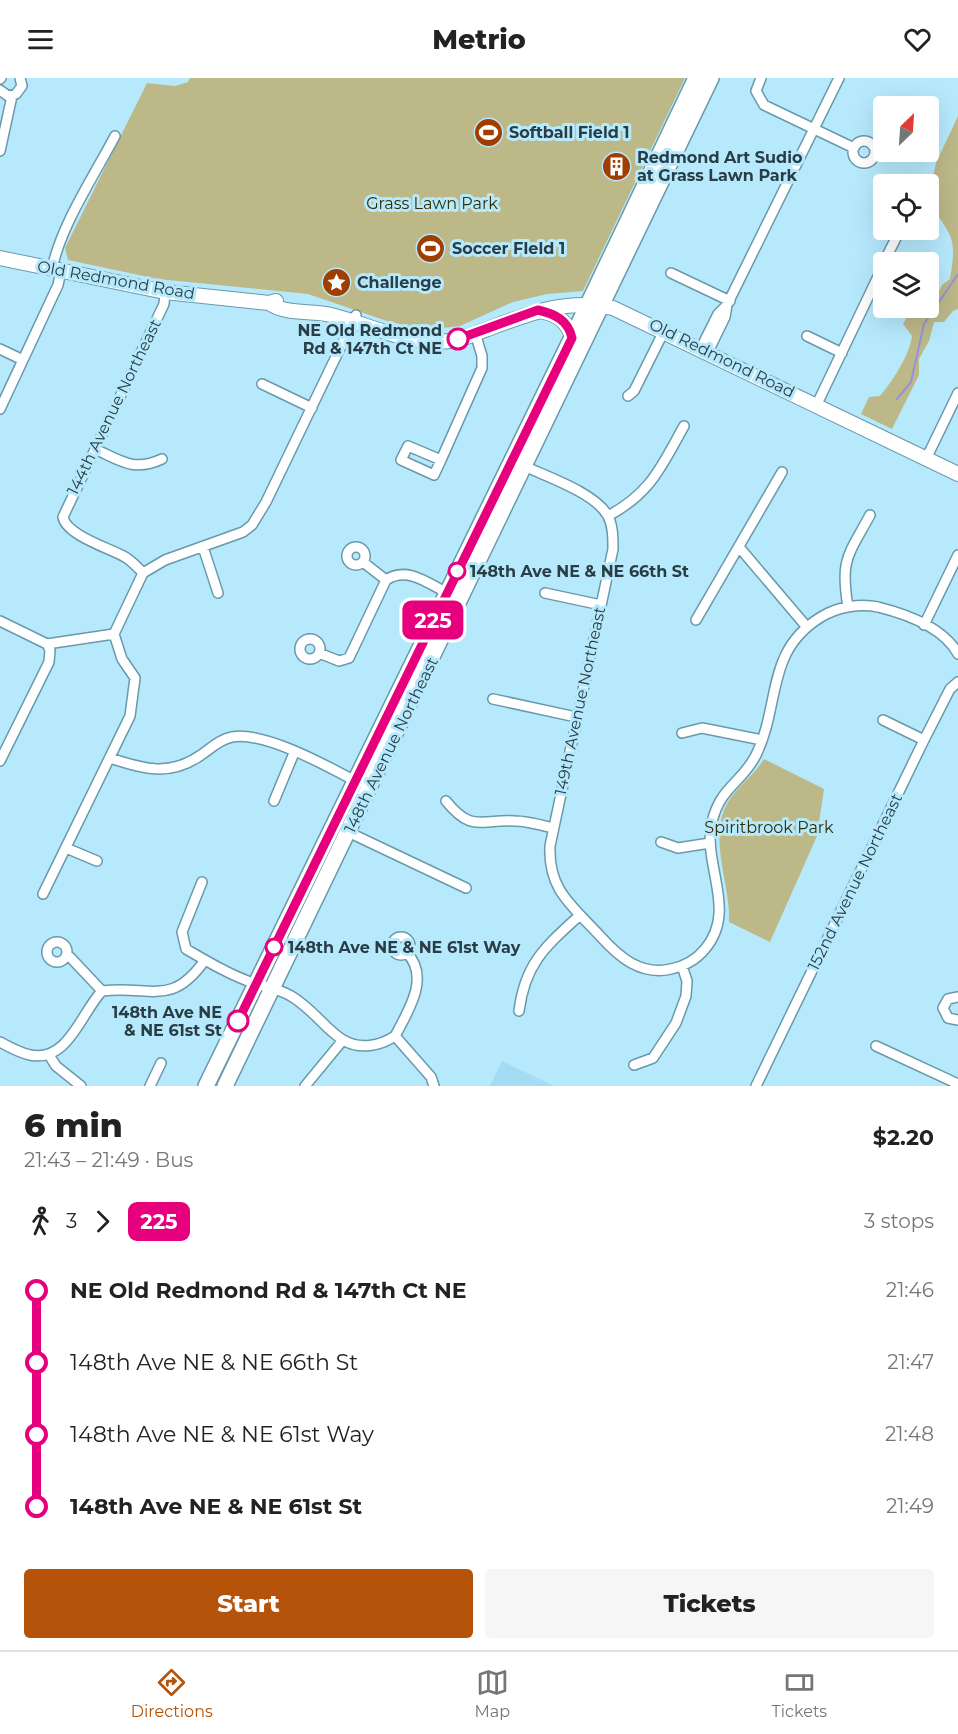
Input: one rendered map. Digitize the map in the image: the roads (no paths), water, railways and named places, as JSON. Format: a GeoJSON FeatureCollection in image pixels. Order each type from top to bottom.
{"type":"FeatureCollection","features":[{"type":"Feature","properties":{"kind":"main road","name":"148th Avenue Northeast"},"geometry":{"type":"LineString","coordinates":[[225,1086],[461,600],[572,338],[596,305],[696,78]]}},
{"type":"Feature","properties":{"kind":"main road","name":"148th Avenue Northeast"},"geometry":{"type":"LineString","coordinates":[[206,1086],[447,593],[519,463],[711,78]]}},
{"type":"Feature","properties":{"kind":"main road","name":"Old Redmond Road"},"geometry":{"type":"LineString","coordinates":[[0,258],[165,292],[269,303],[277,308],[354,318],[404,339],[431,342],[453,341],[538,310],[568,304],[596,305],[625,311],[958,474]]}},
{"type":"Feature","properties":{"kind":"main road"},"geometry":{"type":"LineString","coordinates":[[538,310],[559,318],[567,324],[572,338]]}},
{"type":"Feature","properties":{"kind":"street"},"geometry":{"type":"LineString","coordinates":[[0,151],[12,96],[21,89],[20,78]]}},
{"type":"Feature","properties":{"kind":"street"},"geometry":{"type":"LineString","coordinates":[[761,78],[756,91],[757,97],[764,105],[854,148]]}},
{"type":"Feature","properties":{"kind":"street"},"geometry":{"type":"LineString","coordinates":[[705,350],[718,314],[729,303],[839,78]]}},
{"type":"Feature","properties":{"kind":"street"},"geometry":{"type":"LineString","coordinates":[[0,90],[12,96]]}},
{"type":"Feature","properties":{"kind":"street"},"geometry":{"type":"LineString","coordinates":[[0,409],[58,285],[54,258],[114,136]]}},
{"type":"Feature","properties":{"kind":"street"},"geometry":{"type":"LineString","coordinates":[[671,273],[729,303]]}},
{"type":"Feature","properties":{"kind":"street"},"geometry":{"type":"LineString","coordinates":[[817,404],[873,287]]}},
{"type":"Feature","properties":{"kind":"street","name":"144th Avenue Northeast"},"geometry":{"type":"LineString","coordinates":[[143,573],[127,558],[73,531],[64,522],[64,510],[164,304],[165,292]]}},
{"type":"Feature","properties":{"kind":"street"},"geometry":{"type":"LineString","coordinates":[[43,894],[130,716],[135,678],[122,659],[114,634],[143,573],[165,560],[243,532],[252,525],[266,502],[354,318]]}},
{"type":"Feature","properties":{"kind":"street"},"geometry":{"type":"LineString","coordinates":[[628,396],[634,391],[664,331]]}},
{"type":"Feature","properties":{"kind":"street"},"geometry":{"type":"LineString","coordinates":[[441,460],[482,368],[482,356],[476,333]]}},
{"type":"Feature","properties":{"kind":"street"},"geometry":{"type":"LineString","coordinates":[[807,336],[842,353]]}},
{"type":"Feature","properties":{"kind":"street"},"geometry":{"type":"LineString","coordinates":[[0,349],[23,360]]}},
{"type":"Feature","properties":{"kind":"street"},"geometry":{"type":"LineString","coordinates":[[262,384],[312,408]]}},
{"type":"Feature","properties":{"kind":"street"},"geometry":{"type":"LineString","coordinates":[[926,459],[958,393]]}},
{"type":"Feature","properties":{"kind":"street"},"geometry":{"type":"LineString","coordinates":[[519,463],[587,496],[608,516],[636,500],[648,486],[684,426]]}},
{"type":"Feature","properties":{"kind":"street"},"geometry":{"type":"LineString","coordinates":[[95,449],[128,464],[148,465],[162,459]]}},
{"type":"Feature","properties":{"kind":"street"},"geometry":{"type":"LineString","coordinates":[[696,620],[782,472]]}},
{"type":"Feature","properties":{"kind":"street"},"geometry":{"type":"LineString","coordinates":[[848,607],[843,572],[846,558],[870,515]]}},
{"type":"Feature","properties":{"kind":"street","name":"149th Avenue Northeast"},"geometry":{"type":"LineString","coordinates":[[608,516],[613,549],[553,828],[549,854],[552,876],[556,886],[579,915],[611,948],[635,966],[656,970],[682,966]]}},
{"type":"Feature","properties":{"kind":"street"},"geometry":{"type":"LineString","coordinates":[[202,547],[218,593]]}},
{"type":"Feature","properties":{"kind":"street"},"geometry":{"type":"LineString","coordinates":[[739,547],[806,626]]}},
{"type":"Feature","properties":{"kind":"street"},"geometry":{"type":"LineString","coordinates":[[924,625],[958,555]]}},
{"type":"Feature","properties":{"kind":"street"},"geometry":{"type":"LineString","coordinates":[[363,562],[386,580]]}},
{"type":"Feature","properties":{"kind":"street"},"geometry":{"type":"LineString","coordinates":[[319,653],[345,661],[352,653],[386,580],[402,573],[461,600]]}},
{"type":"Feature","properties":{"kind":"street"},"geometry":{"type":"LineString","coordinates":[[545,593],[601,605]]}},
{"type":"Feature","properties":{"kind":"street"},"geometry":{"type":"LineString","coordinates":[[634,1065],[653,1058],[676,1023],[686,996],[687,981],[682,966],[708,945],[720,919],[710,843],[712,822],[725,790],[747,769],[762,740],[783,658],[806,626],[828,614],[848,607],[874,606],[893,611],[944,636],[958,654]]}},
{"type":"Feature","properties":{"kind":"street"},"geometry":{"type":"LineString","coordinates":[[0,621],[47,644],[114,634]]}},
{"type":"Feature","properties":{"kind":"street"},"geometry":{"type":"LineString","coordinates":[[0,761],[49,662],[50,650],[47,644]]}},
{"type":"Feature","properties":{"kind":"street","name":"152nd Avenue Northeast"},"geometry":{"type":"LineString","coordinates":[[756,1086],[924,740],[950,689],[958,682]]}},
{"type":"Feature","properties":{"kind":"street"},"geometry":{"type":"LineString","coordinates":[[493,699],[576,717]]}},
{"type":"Feature","properties":{"kind":"street"},"geometry":{"type":"LineString","coordinates":[[883,720],[924,740]]}},
{"type":"Feature","properties":{"kind":"street"},"geometry":{"type":"LineString","coordinates":[[682,733],[702,728],[762,740]]}},
{"type":"Feature","properties":{"kind":"street"},"geometry":{"type":"LineString","coordinates":[[110,758],[141,769],[161,771],[191,762],[230,737],[241,736],[266,739],[369,789]]}},
{"type":"Feature","properties":{"kind":"street"},"geometry":{"type":"LineString","coordinates":[[274,801],[294,753]]}},
{"type":"Feature","properties":{"kind":"street"},"geometry":{"type":"LineString","coordinates":[[446,801],[458,816],[470,822],[515,821],[553,828]]}},
{"type":"Feature","properties":{"kind":"street"},"geometry":{"type":"LineString","coordinates":[[348,832],[466,888]]}},
{"type":"Feature","properties":{"kind":"street"},"geometry":{"type":"LineString","coordinates":[[661,842],[678,848],[710,843]]}},
{"type":"Feature","properties":{"kind":"street"},"geometry":{"type":"LineString","coordinates":[[66,848],[97,861]]}},
{"type":"Feature","properties":{"kind":"street"},"geometry":{"type":"LineString","coordinates":[[202,882],[182,932],[186,949],[257,984],[273,987],[315,1012],[343,1040],[369,1046],[385,1042],[395,1036],[409,1011],[419,976],[417,965],[407,953]]}},
{"type":"Feature","properties":{"kind":"street"},"geometry":{"type":"LineString","coordinates":[[519,1011],[522,988],[540,952],[579,915]]}},
{"type":"Feature","properties":{"kind":"street"},"geometry":{"type":"LineString","coordinates":[[66,956],[70,957],[102,991],[171,991],[189,982],[205,960]]}},
{"type":"Feature","properties":{"kind":"street"},"geometry":{"type":"LineString","coordinates":[[0,1042],[28,1055],[49,1055],[68,1040],[102,991]]}},
{"type":"Feature","properties":{"kind":"street"},"geometry":{"type":"LineString","coordinates":[[958,998],[948,999],[943,1008],[948,1018],[958,1020]]}},
{"type":"Feature","properties":{"kind":"street"},"geometry":{"type":"LineString","coordinates":[[395,1036],[431,1077],[434,1086]]}},
{"type":"Feature","properties":{"kind":"street"},"geometry":{"type":"LineString","coordinates":[[305,1086],[343,1040]]}},
{"type":"Feature","properties":{"kind":"street"},"geometry":{"type":"LineString","coordinates":[[876,1046],[958,1084]]}},
{"type":"Feature","properties":{"kind":"street"},"geometry":{"type":"LineString","coordinates":[[49,1055],[56,1066],[81,1086]]}},
{"type":"Feature","properties":{"kind":"street"},"geometry":{"type":"LineString","coordinates":[[150,1086],[160,1063]]}},
{"type":"Feature","properties":{"kind":"waterway"},"geometry":{"type":"LineString","coordinates":[[897,399],[911,382],[924,324],[958,274]]}},
{"type":"Feature","properties":{"kind":"place","name":"Softball Field 1"},"geometry":{"type":"Point","coordinates":[488,132]}},
{"type":"Feature","properties":{"kind":"place","name":"Redmond Art Sudio at Grass Lawn Park"},"geometry":{"type":"Point","coordinates":[616,166]}},
{"type":"Feature","properties":{"kind":"place","name":"Soccer FIeld 1"},"geometry":{"type":"Point","coordinates":[431,248]}},
{"type":"Feature","properties":{"kind":"place","name":"Challenge"},"geometry":{"type":"Point","coordinates":[336,282]}},
{"type":"Feature","properties":{"kind":"place","name":"NE Old Redmond Rd & 147th Ct NE"},"geometry":{"type":"Point","coordinates":[458,339]}},
{"type":"Feature","properties":{"kind":"place","name":"148th Ave NE & NE 66th St"},"geometry":{"type":"Point","coordinates":[457,571]}},
{"type":"Feature","properties":{"kind":"place","name":"148th Ave NE & NE 61st Way"},"geometry":{"type":"Point","coordinates":[274,947]}},
{"type":"Feature","properties":{"kind":"place","name":"148th Ave NE & NE 61st St"},"geometry":{"type":"Point","coordinates":[238,1021]}},
{"type":"Feature","properties":{"kind":"park label","name":"Grass Lawn Park"},"geometry":{"type":"Point","coordinates":[432,203]}},
{"type":"Feature","properties":{"kind":"park label","name":"Spiritbrook Park"},"geometry":{"type":"Point","coordinates":[769,827]}}]}
